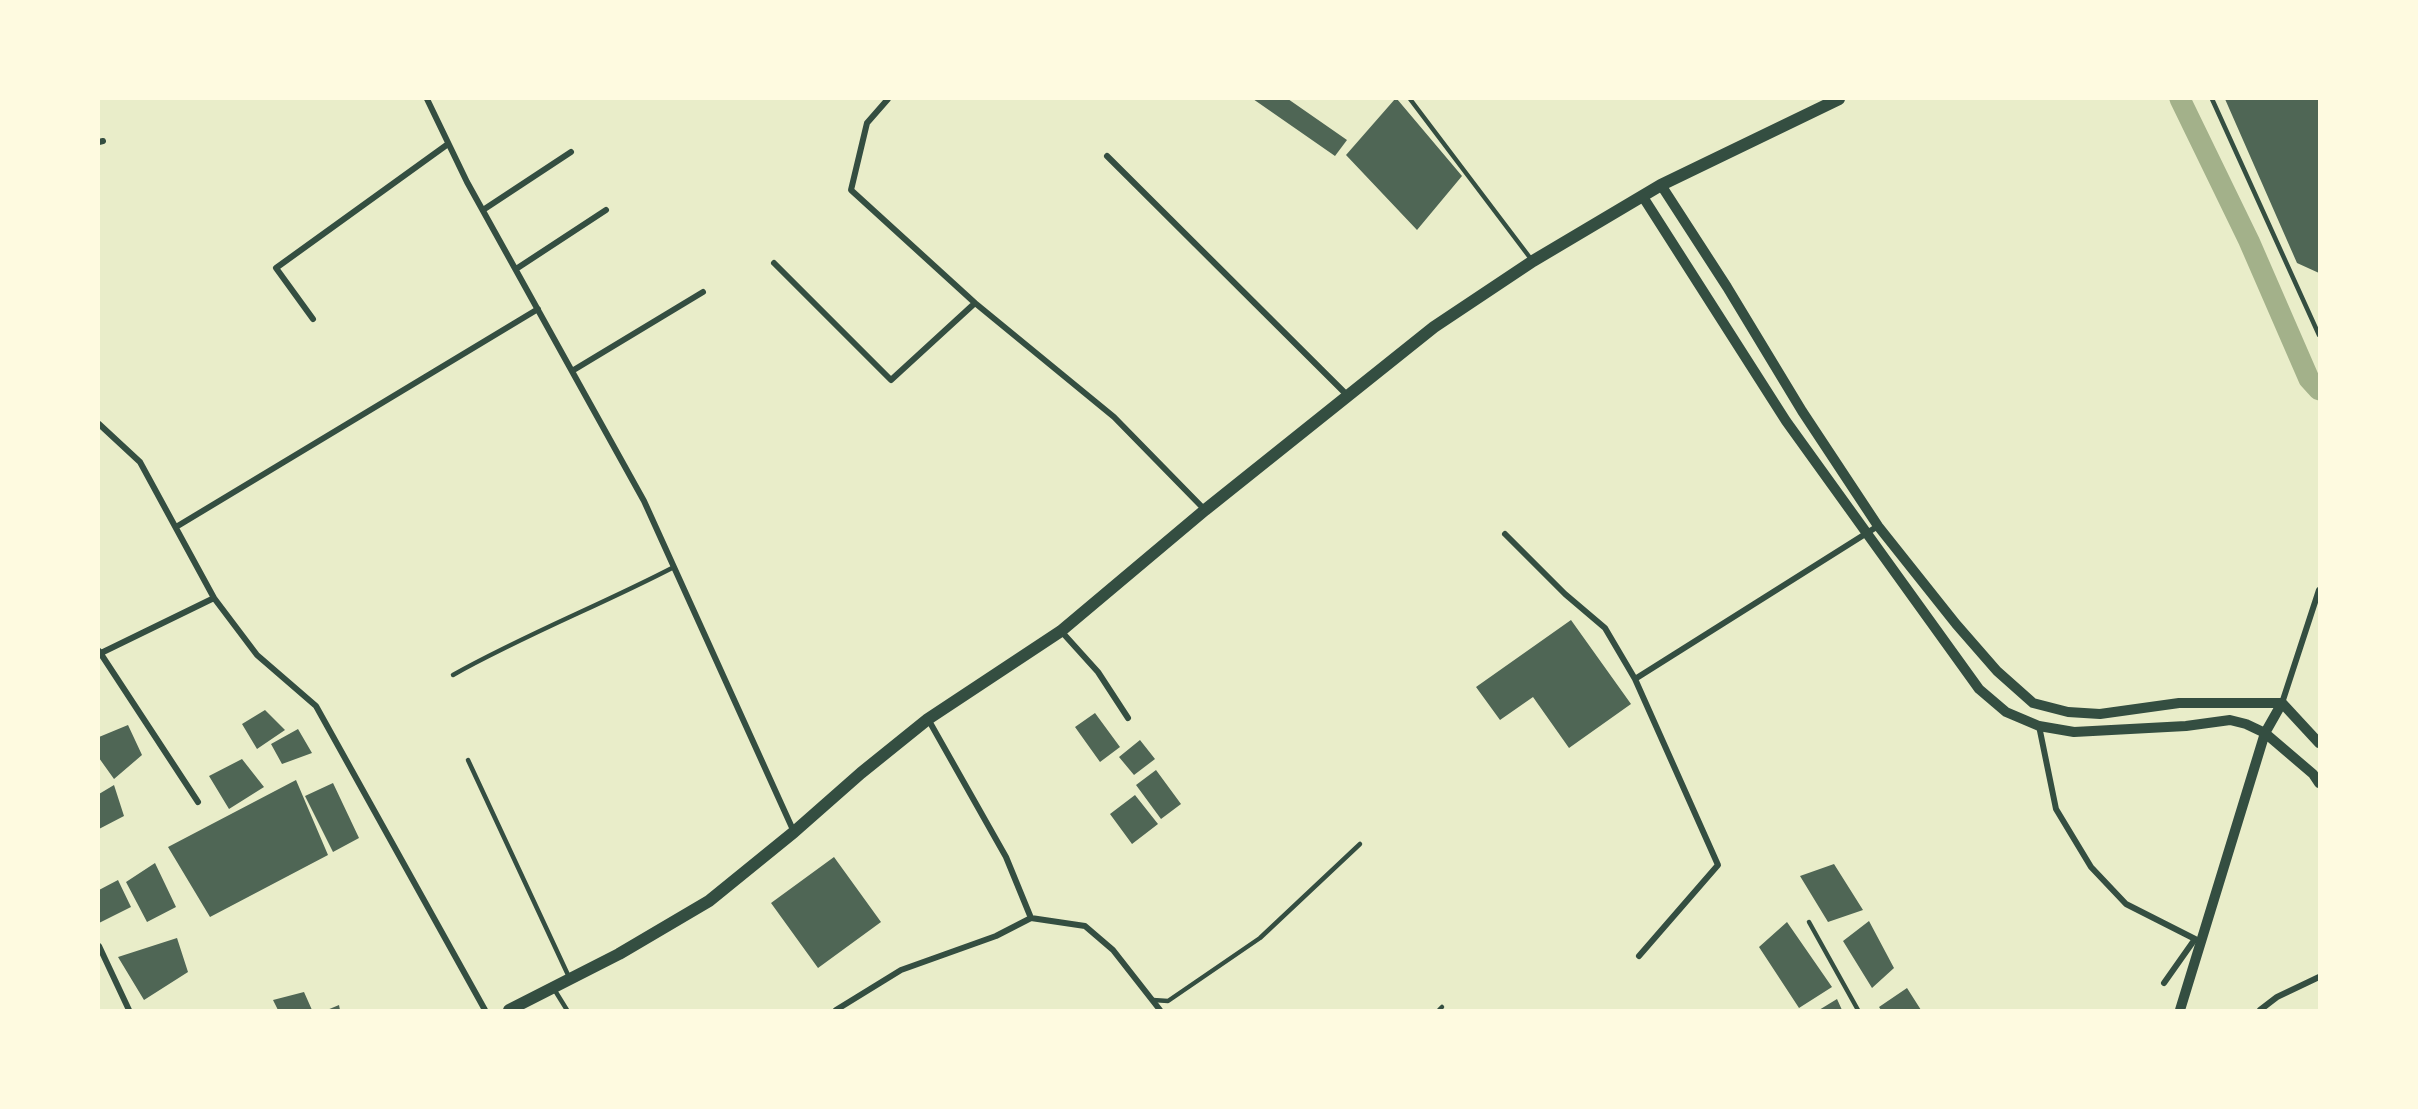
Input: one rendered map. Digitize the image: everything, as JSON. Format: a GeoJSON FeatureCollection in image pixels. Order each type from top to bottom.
{"type":"FeatureCollection","features":[{"type":"Feature","properties":{"kind":"main road"},"geometry":{"type":"LineString","coordinates":[[509,1010],[552,986],[570,980],[708,901],[928,719],[1061,631],[1205,510],[1434,327],[1533,261],[1661,185],[1839,99]]}},
{"type":"Feature","properties":{"kind":"street"},"geometry":{"type":"LineString","coordinates":[[427,99],[483,210],[644,501],[794,832]]}},
{"type":"Feature","properties":{"kind":"street"},"geometry":{"type":"LineString","coordinates":[[888,99],[867,123],[851,190],[975,303],[1114,417],[1205,510]]}},
{"type":"Feature","properties":{"kind":"street"},"geometry":{"type":"LineString","coordinates":[[313,319],[276,268],[448,144]]}},
{"type":"Feature","properties":{"kind":"street"},"geometry":{"type":"LineString","coordinates":[[483,210],[571,152]]}},
{"type":"Feature","properties":{"kind":"street"},"geometry":{"type":"LineString","coordinates":[[1107,156],[1348,396]]}},
{"type":"Feature","properties":{"kind":"street"},"geometry":{"type":"LineString","coordinates":[[1661,185],[1727,287],[1802,411],[1878,526],[1956,624],[1997,671],[2033,703],[2068,712],[2100,714],[2179,703],[2282,703],[2319,743]]}},
{"type":"Feature","properties":{"kind":"street"},"geometry":{"type":"LineString","coordinates":[[1643,197],[1786,421],[1979,689],[2006,712],[2039,726],[2074,732],[2186,726],[2230,720],[2246,724],[2265,733],[2313,774],[2319,783]]}},
{"type":"Feature","properties":{"kind":"street"},"geometry":{"type":"LineString","coordinates":[[516,269],[606,210]]}},
{"type":"Feature","properties":{"kind":"street"},"geometry":{"type":"LineString","coordinates":[[774,263],[891,380],[975,303]]}},
{"type":"Feature","properties":{"kind":"street"},"geometry":{"type":"LineString","coordinates":[[572,371],[703,292]]}},
{"type":"Feature","properties":{"kind":"street"},"geometry":{"type":"LineString","coordinates":[[176,527],[538,309]]}},
{"type":"Feature","properties":{"kind":"street"},"geometry":{"type":"LineString","coordinates":[[99,424],[140,462],[214,598],[257,655],[316,706],[485,1010]]}},
{"type":"Feature","properties":{"kind":"street"},"geometry":{"type":"LineString","coordinates":[[1635,679],[1878,526]]}},
{"type":"Feature","properties":{"kind":"street"},"geometry":{"type":"LineString","coordinates":[[1505,534],[1565,594],[1605,628],[1635,679],[1718,865],[1639,956]]}},
{"type":"Feature","properties":{"kind":"street"},"geometry":{"type":"LineString","coordinates":[[2180,1010],[2198,940],[2265,733],[2282,703],[2319,590]]}},
{"type":"Feature","properties":{"kind":"street"},"geometry":{"type":"LineString","coordinates":[[198,802],[99,653],[214,598]]}},
{"type":"Feature","properties":{"kind":"street"},"geometry":{"type":"LineString","coordinates":[[1061,631],[1098,672],[1128,718]]}},
{"type":"Feature","properties":{"kind":"street"},"geometry":{"type":"LineString","coordinates":[[928,719],[1006,857],[1031,918]]}},
{"type":"Feature","properties":{"kind":"street"},"geometry":{"type":"LineString","coordinates":[[2039,726],[2056,809],[2091,867],[2126,904],[2198,940]]}},
{"type":"Feature","properties":{"kind":"street"},"geometry":{"type":"LineString","coordinates":[[836,1010],[901,970],[996,936],[1031,918],[1084,926],[1113,950],[1160,1010]]}},
{"type":"Feature","properties":{"kind":"street"},"geometry":{"type":"LineString","coordinates":[[2163,983],[2198,940]]}},
{"type":"Feature","properties":{"kind":"street"},"geometry":{"type":"LineString","coordinates":[[99,946],[129,1010]]}},
{"type":"Feature","properties":{"kind":"street"},"geometry":{"type":"LineString","coordinates":[[2260,1010],[2277,997],[2319,977]]}},
{"type":"Feature","properties":{"kind":"lane"},"geometry":{"type":"LineString","coordinates":[[1410,99],[1533,261]]}},
{"type":"Feature","properties":{"kind":"lane"},"geometry":{"type":"LineString","coordinates":[[2212,99],[2319,335]]}},
{"type":"Feature","properties":{"kind":"lane"},"geometry":{"type":"LineString","coordinates":[[453,675],[496,650],[618,596],[674,567]]}},
{"type":"Feature","properties":{"kind":"lane"},"geometry":{"type":"LineString","coordinates":[[468,760],[570,980]]}},
{"type":"Feature","properties":{"kind":"lane"},"geometry":{"type":"LineString","coordinates":[[1153,1000],[1168,1001],[1260,938],[1360,844]]}},
{"type":"Feature","properties":{"kind":"lane"},"geometry":{"type":"LineString","coordinates":[[1809,922],[1858,1010]]}},
{"type":"Feature","properties":{"kind":"lane"},"geometry":{"type":"LineString","coordinates":[[552,986],[567,1010]]}},
{"type":"Feature","properties":{"kind":"building"},"geometry":{"type":"Polygon","coordinates":[[[1253,99],[1288,99],[1347,140],[1335,156],[1253,99]]]}},
{"type":"Feature","properties":{"kind":"building"},"geometry":{"type":"Polygon","coordinates":[[[1395,99],[1462,176],[1417,230],[1346,155],[1395,99]]]}},
{"type":"Feature","properties":{"kind":"building"},"geometry":{"type":"Polygon","coordinates":[[[2225,99],[2319,99],[2319,273],[2297,263],[2225,99]]]}},
{"type":"Feature","properties":{"kind":"building"},"geometry":{"type":"Polygon","coordinates":[[[1571,620],[1631,704],[1569,748],[1533,697],[1500,720],[1476,687],[1571,620]]]}},
{"type":"Feature","properties":{"kind":"building"},"geometry":{"type":"Polygon","coordinates":[[[265,710],[285,730],[257,749],[242,724],[265,710]]]}},
{"type":"Feature","properties":{"kind":"building"},"geometry":{"type":"Polygon","coordinates":[[[1095,713],[1120,747],[1100,762],[1075,727],[1095,713]]]}},
{"type":"Feature","properties":{"kind":"building"},"geometry":{"type":"Polygon","coordinates":[[[128,725],[142,755],[114,779],[99,758],[99,737],[128,725]]]}},
{"type":"Feature","properties":{"kind":"building"},"geometry":{"type":"Polygon","coordinates":[[[298,729],[312,753],[282,764],[271,744],[298,729]]]}},
{"type":"Feature","properties":{"kind":"building"},"geometry":{"type":"Polygon","coordinates":[[[1140,740],[1155,759],[1134,775],[1119,757],[1140,740]]]}},
{"type":"Feature","properties":{"kind":"building"},"geometry":{"type":"Polygon","coordinates":[[[242,759],[264,787],[229,809],[209,776],[242,759]]]}},
{"type":"Feature","properties":{"kind":"building"},"geometry":{"type":"Polygon","coordinates":[[[1156,770],[1181,804],[1161,819],[1136,785],[1156,770]]]}},
{"type":"Feature","properties":{"kind":"building"},"geometry":{"type":"Polygon","coordinates":[[[296,780],[328,855],[210,917],[168,847],[296,780]]]}},
{"type":"Feature","properties":{"kind":"building"},"geometry":{"type":"Polygon","coordinates":[[[333,783],[359,838],[333,852],[305,796],[333,783]]]}},
{"type":"Feature","properties":{"kind":"building"},"geometry":{"type":"Polygon","coordinates":[[[114,785],[124,816],[99,829],[99,794],[114,785]]]}},
{"type":"Feature","properties":{"kind":"building"},"geometry":{"type":"Polygon","coordinates":[[[1135,795],[1158,824],[1132,844],[1110,814],[1135,795]]]}},
{"type":"Feature","properties":{"kind":"building"},"geometry":{"type":"Polygon","coordinates":[[[834,857],[881,922],[818,968],[771,903],[834,857]]]}},
{"type":"Feature","properties":{"kind":"building"},"geometry":{"type":"Polygon","coordinates":[[[155,863],[176,907],[147,922],[126,882],[155,863]]]}},
{"type":"Feature","properties":{"kind":"building"},"geometry":{"type":"Polygon","coordinates":[[[1834,864],[1863,910],[1828,922],[1800,876],[1834,864]]]}},
{"type":"Feature","properties":{"kind":"building"},"geometry":{"type":"Polygon","coordinates":[[[118,880],[131,907],[99,923],[99,890],[118,880]]]}},
{"type":"Feature","properties":{"kind":"building"},"geometry":{"type":"Polygon","coordinates":[[[1869,921],[1894,968],[1872,988],[1843,941],[1869,921]]]}},
{"type":"Feature","properties":{"kind":"building"},"geometry":{"type":"Polygon","coordinates":[[[1787,922],[1832,987],[1799,1008],[1759,947],[1787,922]]]}},
{"type":"Feature","properties":{"kind":"building"},"geometry":{"type":"Polygon","coordinates":[[[177,938],[188,972],[144,1000],[118,957],[177,938]]]}},
{"type":"Feature","properties":{"kind":"building"},"geometry":{"type":"Polygon","coordinates":[[[1907,988],[1921,1010],[1881,1010],[1879,1007],[1907,988]]]}},
{"type":"Feature","properties":{"kind":"building"},"geometry":{"type":"Polygon","coordinates":[[[304,992],[312,1010],[278,1010],[273,1000],[304,992]]]}},
{"type":"Feature","properties":{"kind":"building"},"geometry":{"type":"Polygon","coordinates":[[[1837,999],[1842,1010],[1819,1010],[1837,999]]]}},
{"type":"Feature","properties":{"kind":"building"},"geometry":{"type":"Polygon","coordinates":[[[339,1005],[340,1010],[327,1010],[339,1005]]]}},
{"type":"Feature","properties":{"kind":"waterway"},"geometry":{"type":"LineString","coordinates":[[2180,99],[2249,241],[2309,379],[2319,390]]}}]}
